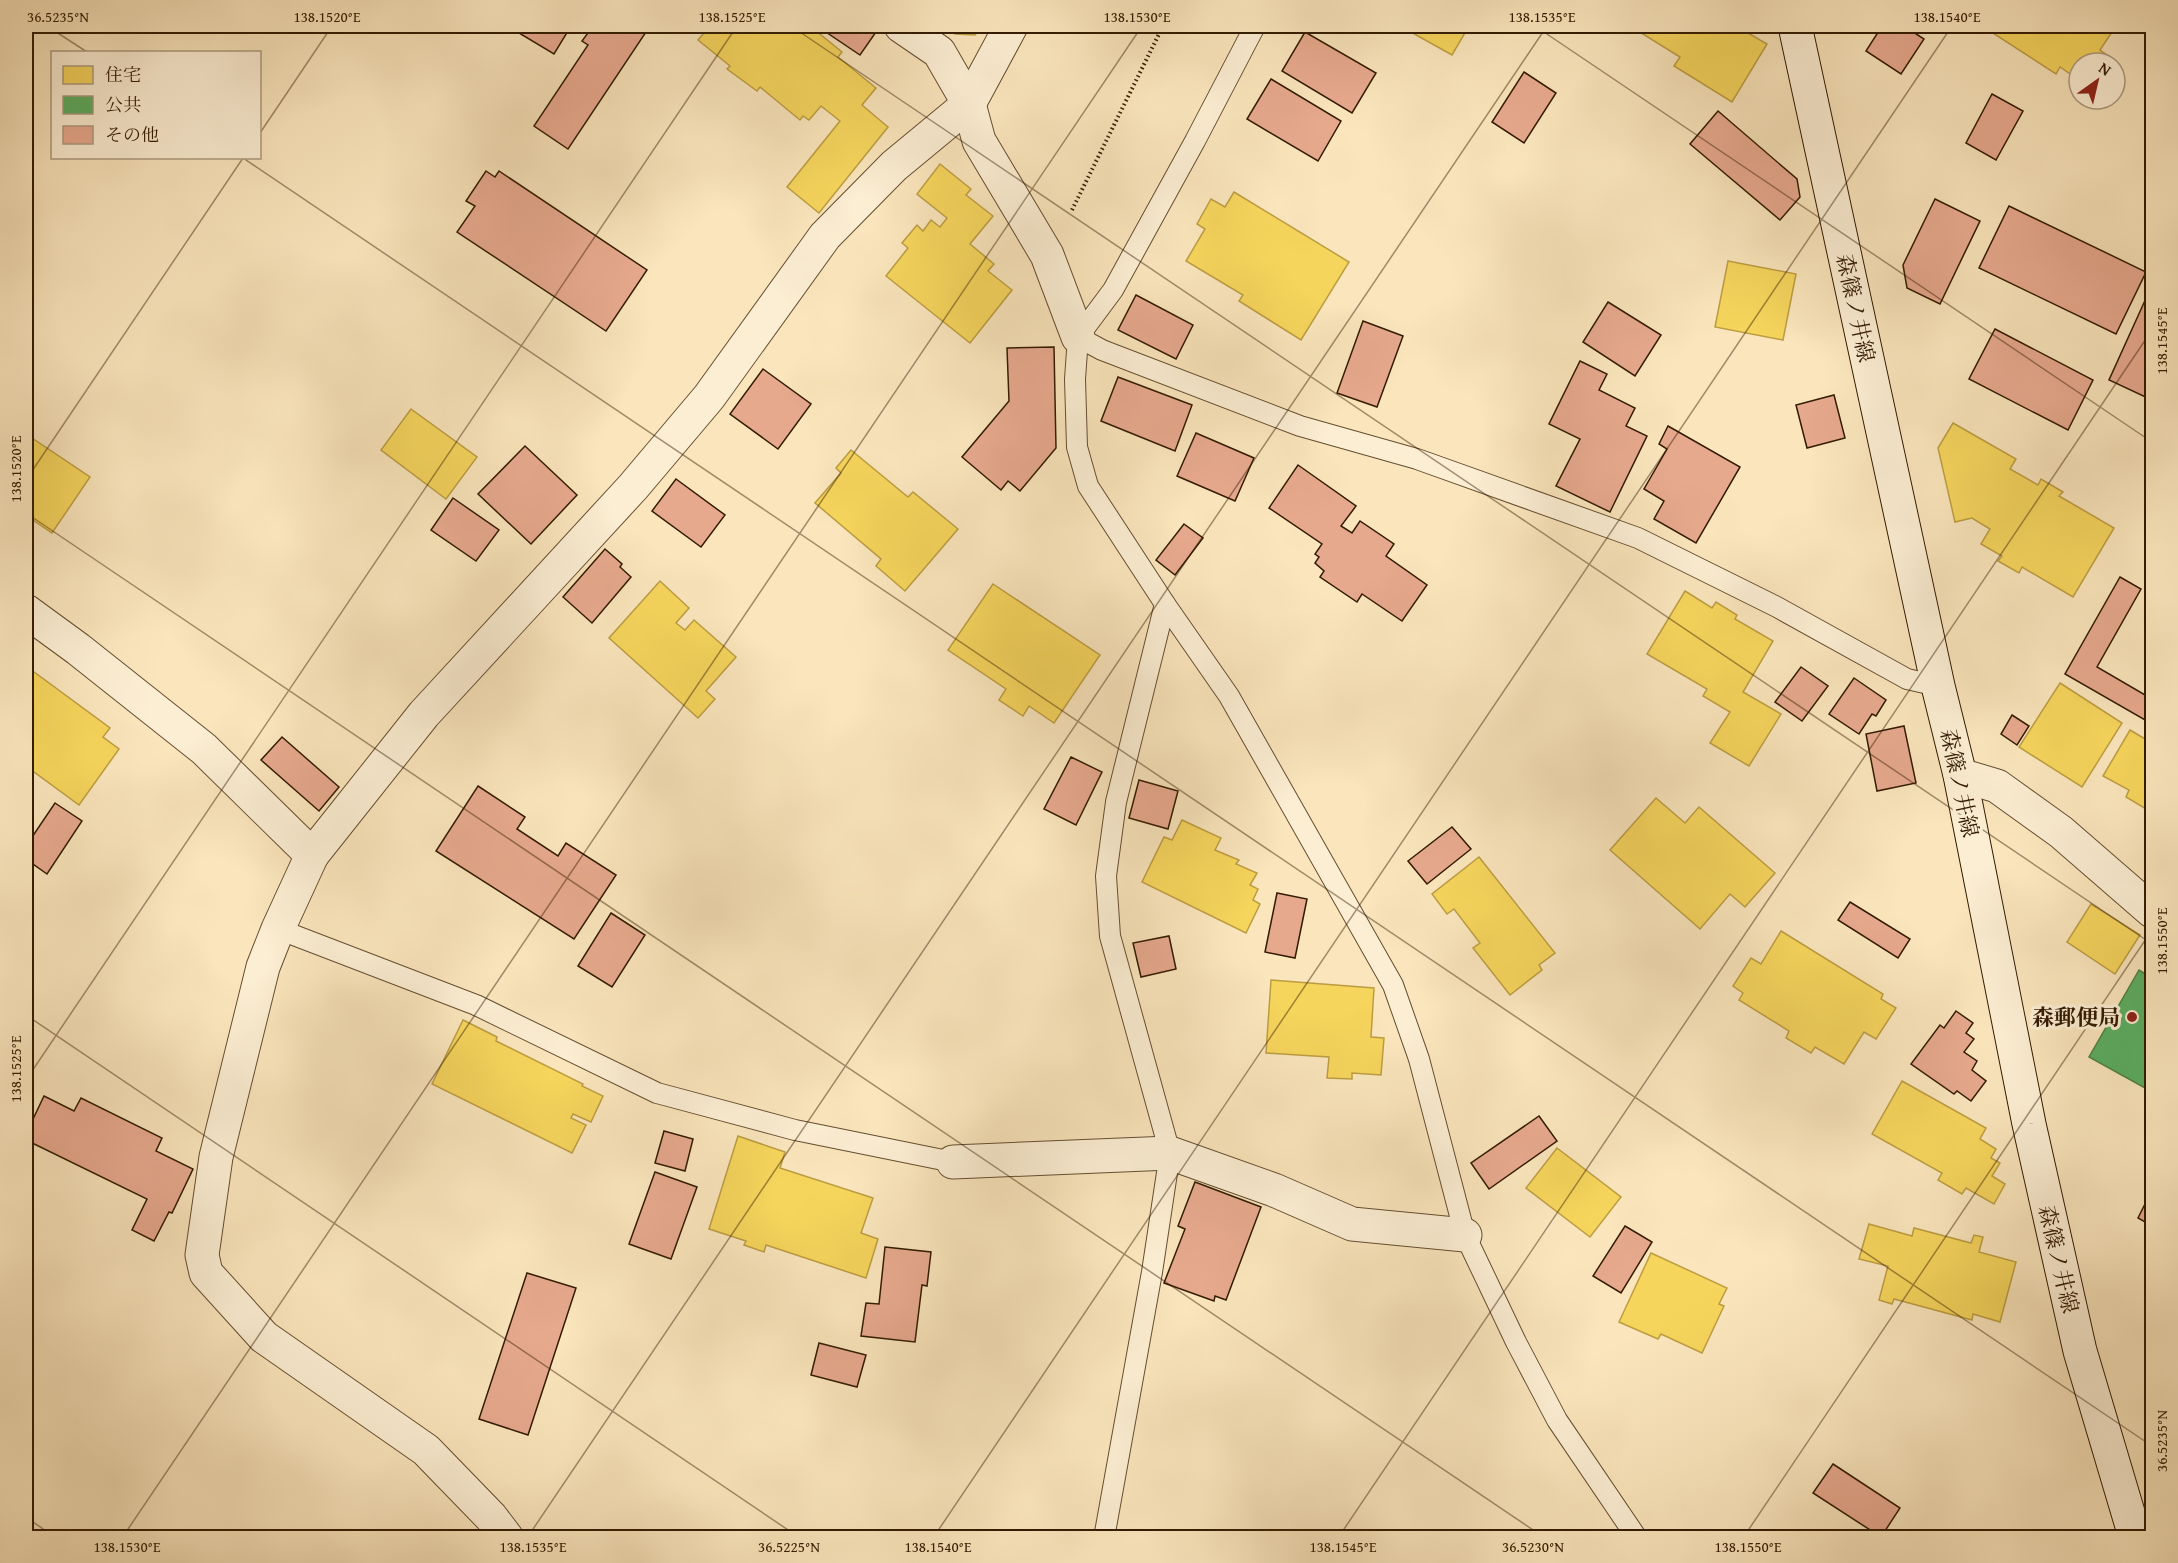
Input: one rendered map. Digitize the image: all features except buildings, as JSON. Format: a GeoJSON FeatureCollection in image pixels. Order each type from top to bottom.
{"type":"FeatureCollection","features":[{"type":"Feature","properties":{"kind":"street"},"geometry":{"type":"LineString","coordinates":[[901,26],[939,52],[969,104],[979,141],[1047,255],[1078,337]]}},
{"type":"Feature","properties":{"kind":"street"},"geometry":{"type":"LineString","coordinates":[[507,1538],[491,1517],[426,1450],[264,1337],[206,1273],[202,1254],[216,1157],[262,967],[312,855],[424,714],[633,487],[709,397],[825,236],[894,166],[969,104],[1011,26]]}},
{"type":"Feature","properties":{"kind":"street","name":"森篠ノ井線"},"geometry":{"type":"LineString","coordinates":[[1795,26],[1938,686],[1960,775],[2029,1124],[2075,1328],[2130,1534]]}},
{"type":"Feature","properties":{"kind":"street"},"geometry":{"type":"LineString","coordinates":[[26,611],[78,649],[204,749],[312,855]]}},
{"type":"Feature","properties":{"kind":"street"},"geometry":{"type":"LineString","coordinates":[[1960,775],[1997,786],[2061,832],[2152,911]]}},
{"type":"Feature","properties":{"kind":"street"},"geometry":{"type":"LineString","coordinates":[[953,1161],[1170,1153],[1274,1190],[1352,1224],[1466,1235]]}},
{"type":"Feature","properties":{"kind":"lane"},"geometry":{"type":"LineString","coordinates":[[1255,26],[1113,290],[1078,337],[1075,379],[1077,447],[1088,486],[1165,604],[1229,696],[1393,985],[1419,1059],[1466,1235],[1516,1342],[1557,1420],[1637,1538]]}},
{"type":"Feature","properties":{"kind":"lane"},"geometry":{"type":"LineString","coordinates":[[1078,337],[1102,350],[1300,426],[1417,459],[1638,538],[1777,607],[1907,679],[1938,686]]}},
{"type":"Feature","properties":{"kind":"lane"},"geometry":{"type":"LineString","coordinates":[[1104,1538],[1152,1272],[1170,1153],[1110,936],[1106,876],[1116,802],[1165,604]]}},
{"type":"Feature","properties":{"kind":"lane"},"geometry":{"type":"LineString","coordinates":[[278,929],[476,1005],[657,1093],[795,1130],[953,1161]]}},
{"type":"Feature","properties":{"kind":"path"},"geometry":{"type":"LineString","coordinates":[[1047,255],[1062,230],[1163,26]]}},
{"type":"Feature","properties":{"kind":"place","name":"森郵便局"},"geometry":{"type":"Point","coordinates":[2132,1017]}}]}
